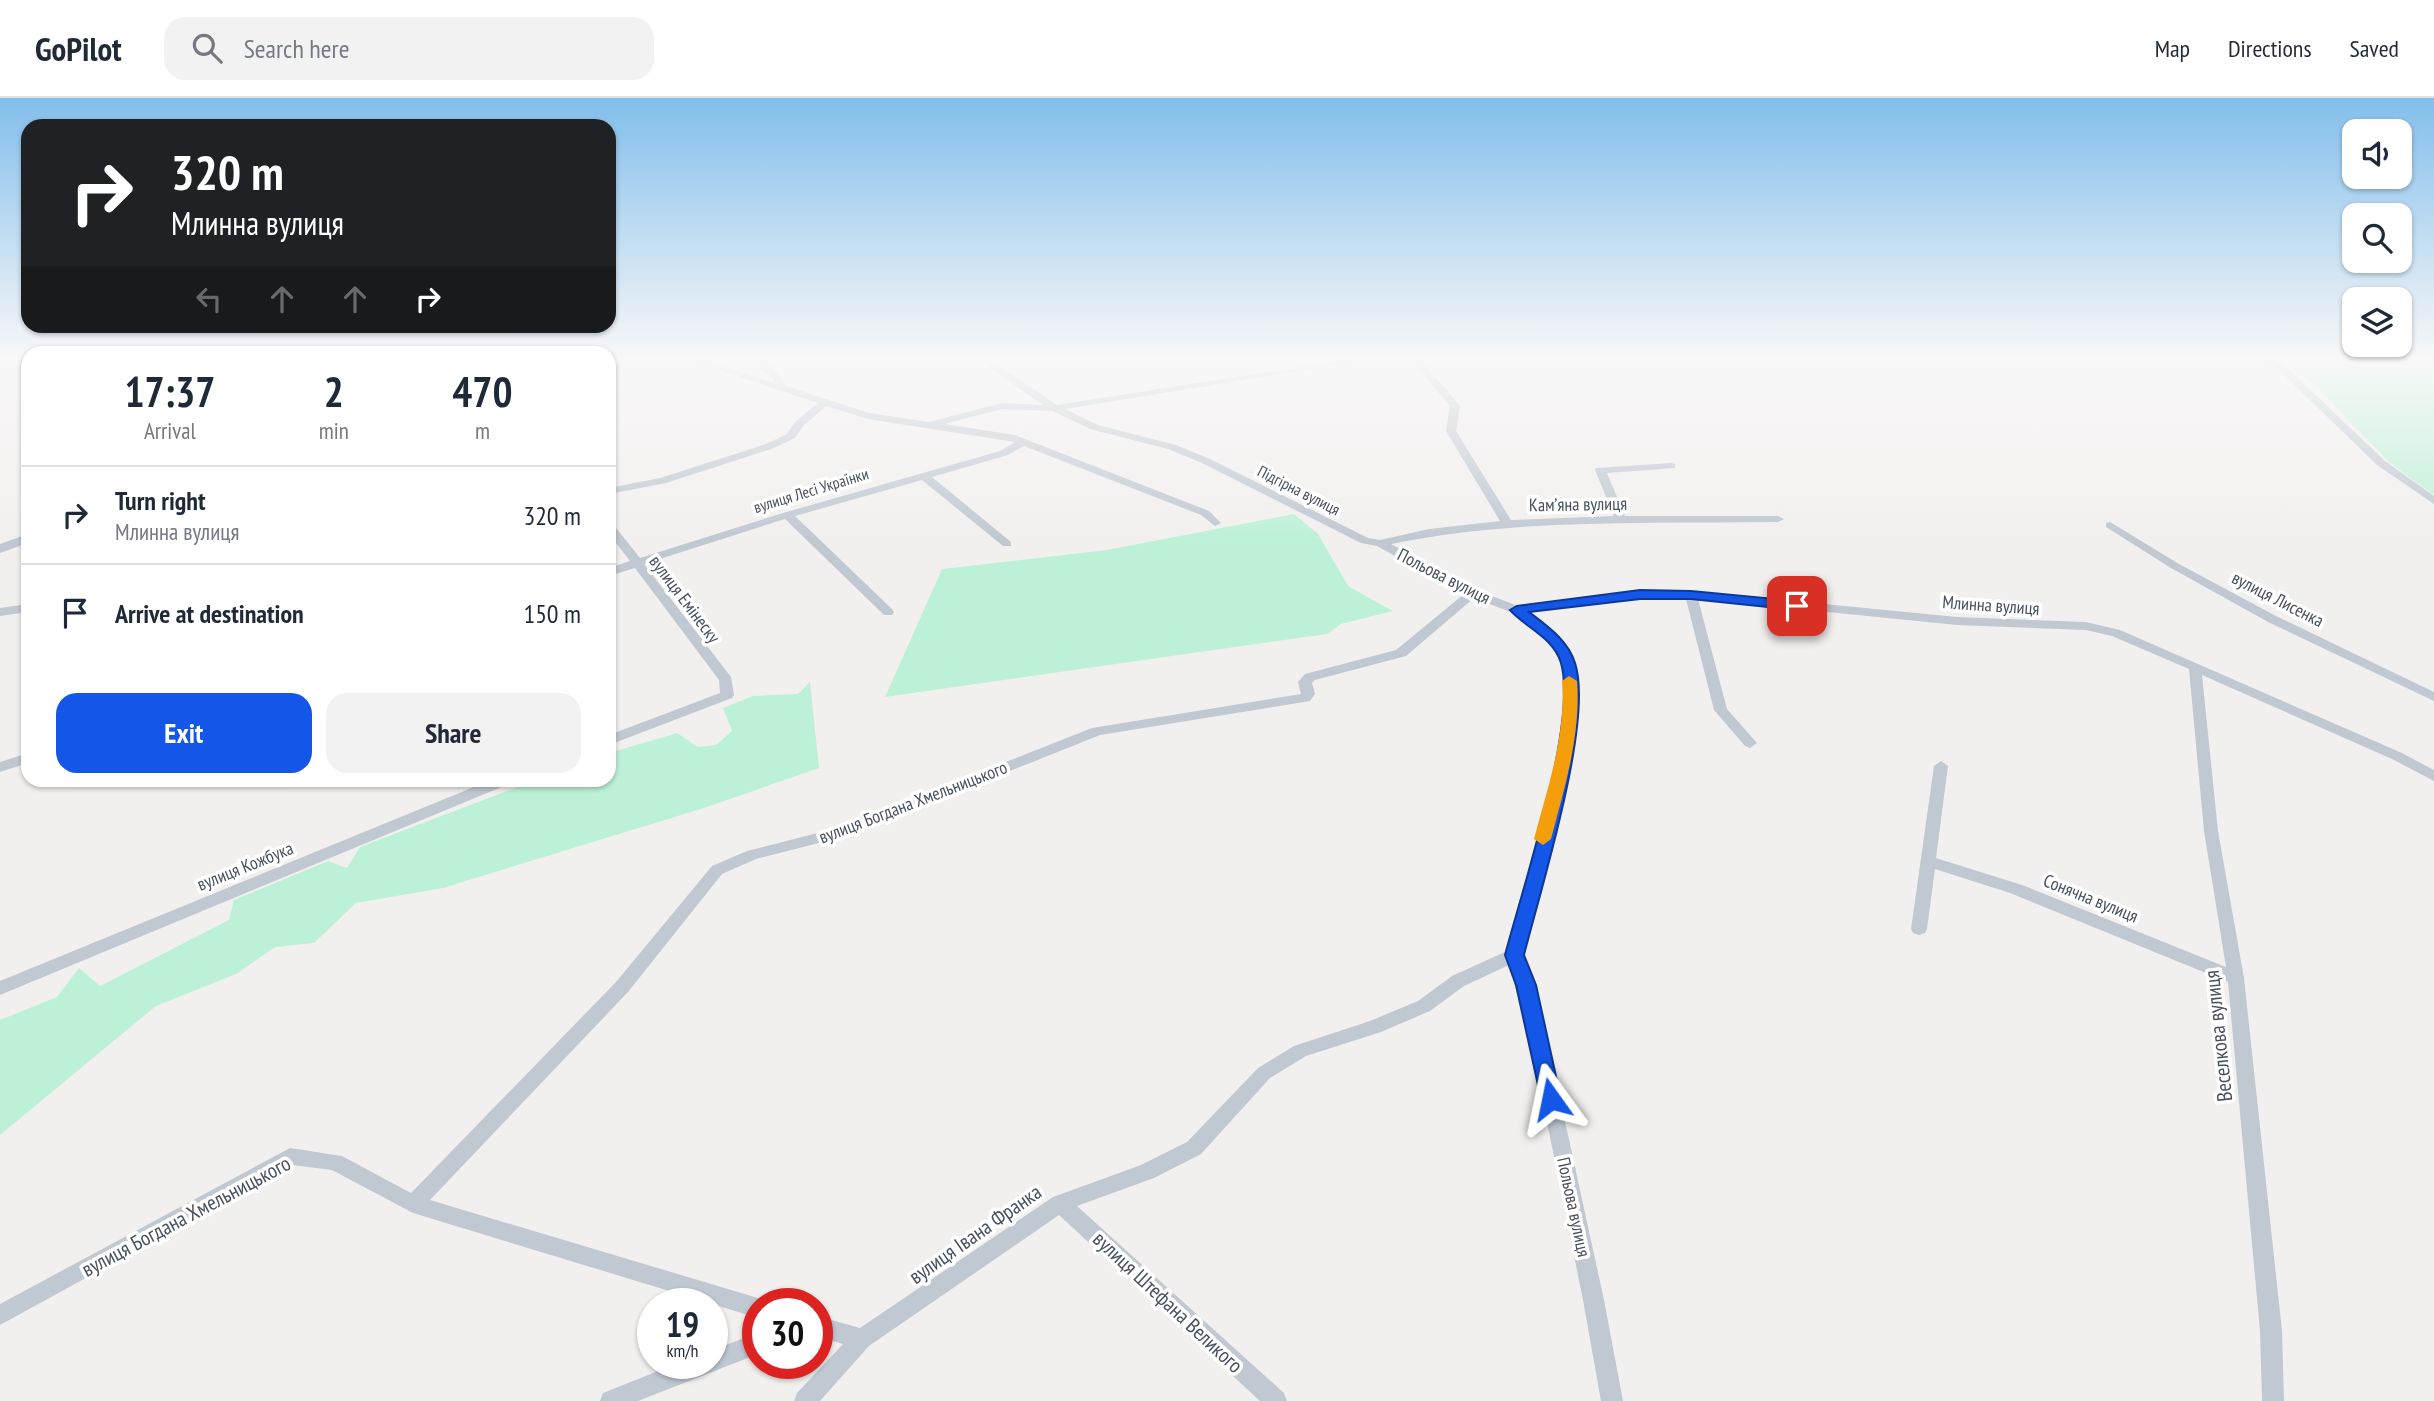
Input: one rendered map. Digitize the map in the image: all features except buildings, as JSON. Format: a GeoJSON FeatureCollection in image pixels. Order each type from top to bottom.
{"type":"FeatureCollection","features":[{"type":"Feature","properties":{"kind":"street"},"geometry":{"type":"LineString","coordinates":[[616,490],[662,481],[770,446],[790,436],[806,418]]}},
{"type":"Feature","properties":{"kind":"street"},"geometry":{"type":"LineString","coordinates":[[880,418],[992,433],[1023,442],[1205,513],[1215,523]]}},
{"type":"Feature","properties":{"kind":"street"},"geometry":{"type":"LineString","coordinates":[[930,425],[957,418]]}},
{"type":"Feature","properties":{"kind":"street","name":"Підгірна вулиця"},"geometry":{"type":"LineString","coordinates":[[1075,418],[1094,427],[1172,447],[1206,461],[1365,541],[1380,543]]}},
{"type":"Feature","properties":{"kind":"street"},"geometry":{"type":"LineString","coordinates":[[1453,418],[1451,431],[1507,523]]}},
{"type":"Feature","properties":{"kind":"street"},"geometry":{"type":"LineString","coordinates":[[2334,418],[2382,463],[2434,501]]}},
{"type":"Feature","properties":{"kind":"street","name":"вулиця Лесі Українки"},"geometry":{"type":"LineString","coordinates":[[616,570],[787,515],[1004,453],[1023,442]]}},
{"type":"Feature","properties":{"kind":"street"},"geometry":{"type":"LineString","coordinates":[[1621,519],[1600,470],[1671,466]]}},
{"type":"Feature","properties":{"kind":"street"},"geometry":{"type":"LineString","coordinates":[[923,475],[1007,544]]}},
{"type":"Feature","properties":{"kind":"street"},"geometry":{"type":"LineString","coordinates":[[787,515],[888,612]]}},
{"type":"Feature","properties":{"kind":"street","name":"Камʼяна вулиця"},"geometry":{"type":"LineString","coordinates":[[1380,543],[1507,523],[1580,518],[1664,522],[1778,519]]}},
{"type":"Feature","properties":{"kind":"street","name":"вулиця Лисенка"},"geometry":{"type":"LineString","coordinates":[[2110,525],[2175,566],[2272,619],[2434,697]]}},
{"type":"Feature","properties":{"kind":"street","name":"вулиця Емінеску"},"geometry":{"type":"LineString","coordinates":[[616,536],[726,680],[727,695],[616,737]]}},
{"type":"Feature","properties":{"kind":"street"},"geometry":{"type":"LineString","coordinates":[[0,549],[21,541]]}},
{"type":"Feature","properties":{"kind":"street","name":"Польова вулиця"},"geometry":{"type":"LineString","coordinates":[[1380,543],[1472,593],[1517,610],[1553,638],[1568,663],[1572,709],[1564,760],[1514,955],[1526,985],[1543,1062],[1600,1327],[1612,1401]]}},
{"type":"Feature","properties":{"kind":"street","name":"вулиця Богдана Хмельницького"},"geometry":{"type":"LineString","coordinates":[[413,1204],[622,988],[717,870],[752,855],[845,831],[1097,731],[1305,698],[1308,694],[1305,682],[1310,677],[1401,653],[1472,593]]}},
{"type":"Feature","properties":{"kind":"street","name":"Млинна вулиця"},"geometry":{"type":"LineString","coordinates":[[1517,610],[1640,594],[1691,595],[1957,621],[2086,626],[2116,633],[2430,770]]}},
{"type":"Feature","properties":{"kind":"street"},"geometry":{"type":"LineString","coordinates":[[1691,595],[1721,710],[1750,743]]}},
{"type":"Feature","properties":{"kind":"street"},"geometry":{"type":"LineString","coordinates":[[0,612],[21,609]]}},
{"type":"Feature","properties":{"kind":"street","name":"Веселкова вулиця"},"geometry":{"type":"LineString","coordinates":[[2195,667],[2211,831],[2236,978],[2271,1331],[2273,1401]]}},
{"type":"Feature","properties":{"kind":"street"},"geometry":{"type":"LineString","coordinates":[[0,766],[21,760]]}},
{"type":"Feature","properties":{"kind":"street"},"geometry":{"type":"LineString","coordinates":[[1919,929],[1941,766]]}},
{"type":"Feature","properties":{"kind":"street","name":"вулиця Кожбука"},"geometry":{"type":"LineString","coordinates":[[0,988],[489,787]]}},
{"type":"Feature","properties":{"kind":"street","name":"Сонячна вулиця"},"geometry":{"type":"LineString","coordinates":[[1929,861],[2016,889],[2236,978]]}},
{"type":"Feature","properties":{"kind":"street","name":"вулиця Івана Франка"},"geometry":{"type":"LineString","coordinates":[[805,1401],[862,1339],[1060,1203],[1147,1172],[1194,1147],[1264,1073],[1300,1051],[1375,1027],[1424,1006],[1458,981],[1514,955]]}},
{"type":"Feature","properties":{"kind":"street","name":"вулиця Богдана Хмельницького"},"geometry":{"type":"LineString","coordinates":[[0,1315],[290,1156],[335,1163],[413,1204],[742,1303]]}},
{"type":"Feature","properties":{"kind":"street","name":"вулиця Штефана Великого"},"geometry":{"type":"LineString","coordinates":[[1060,1203],[1276,1401]]}},
{"type":"Feature","properties":{"kind":"street"},"geometry":{"type":"LineString","coordinates":[[833,1331],[862,1339]]}},
{"type":"Feature","properties":{"kind":"street"},"geometry":{"type":"LineString","coordinates":[[611,1401],[666,1379]]}},
{"type":"Feature","properties":{"kind":"green space"},"geometry":{"type":"Polygon","coordinates":[[[2347,418],[2434,418],[2434,495],[2390,463],[2347,418]]]}},
{"type":"Feature","properties":{"kind":"green space"},"geometry":{"type":"Polygon","coordinates":[[[1294,514],[1318,534],[1348,586],[1393,611],[1341,624],[1327,634],[885,697],[942,569],[1107,550],[1294,514]]]}},
{"type":"Feature","properties":{"kind":"green space"},"geometry":{"type":"Polygon","coordinates":[[[810,682],[819,768],[704,808],[443,888],[356,903],[314,943],[275,947],[236,974],[156,1006],[0,1135],[0,1020],[57,997],[79,968],[100,986],[229,920],[234,900],[328,861],[347,868],[360,847],[517,787],[616,787],[616,751],[677,733],[698,747],[716,745],[732,731],[723,708],[753,696],[798,694],[810,682]]]}},
{"type":"Feature","properties":{"kind":"slow traffic"},"geometry":{"type":"LineString","coordinates":[[1543,839],[1564,760],[1572,709],[1569,681]]}},
{"type":"Feature","properties":{"kind":"route"},"geometry":{"type":"LineString","coordinates":[[1551,1099],[1526,985],[1514,955],[1564,760],[1572,709],[1568,663],[1553,638],[1517,610],[1640,594],[1691,595],[1797,606]]}}]}
